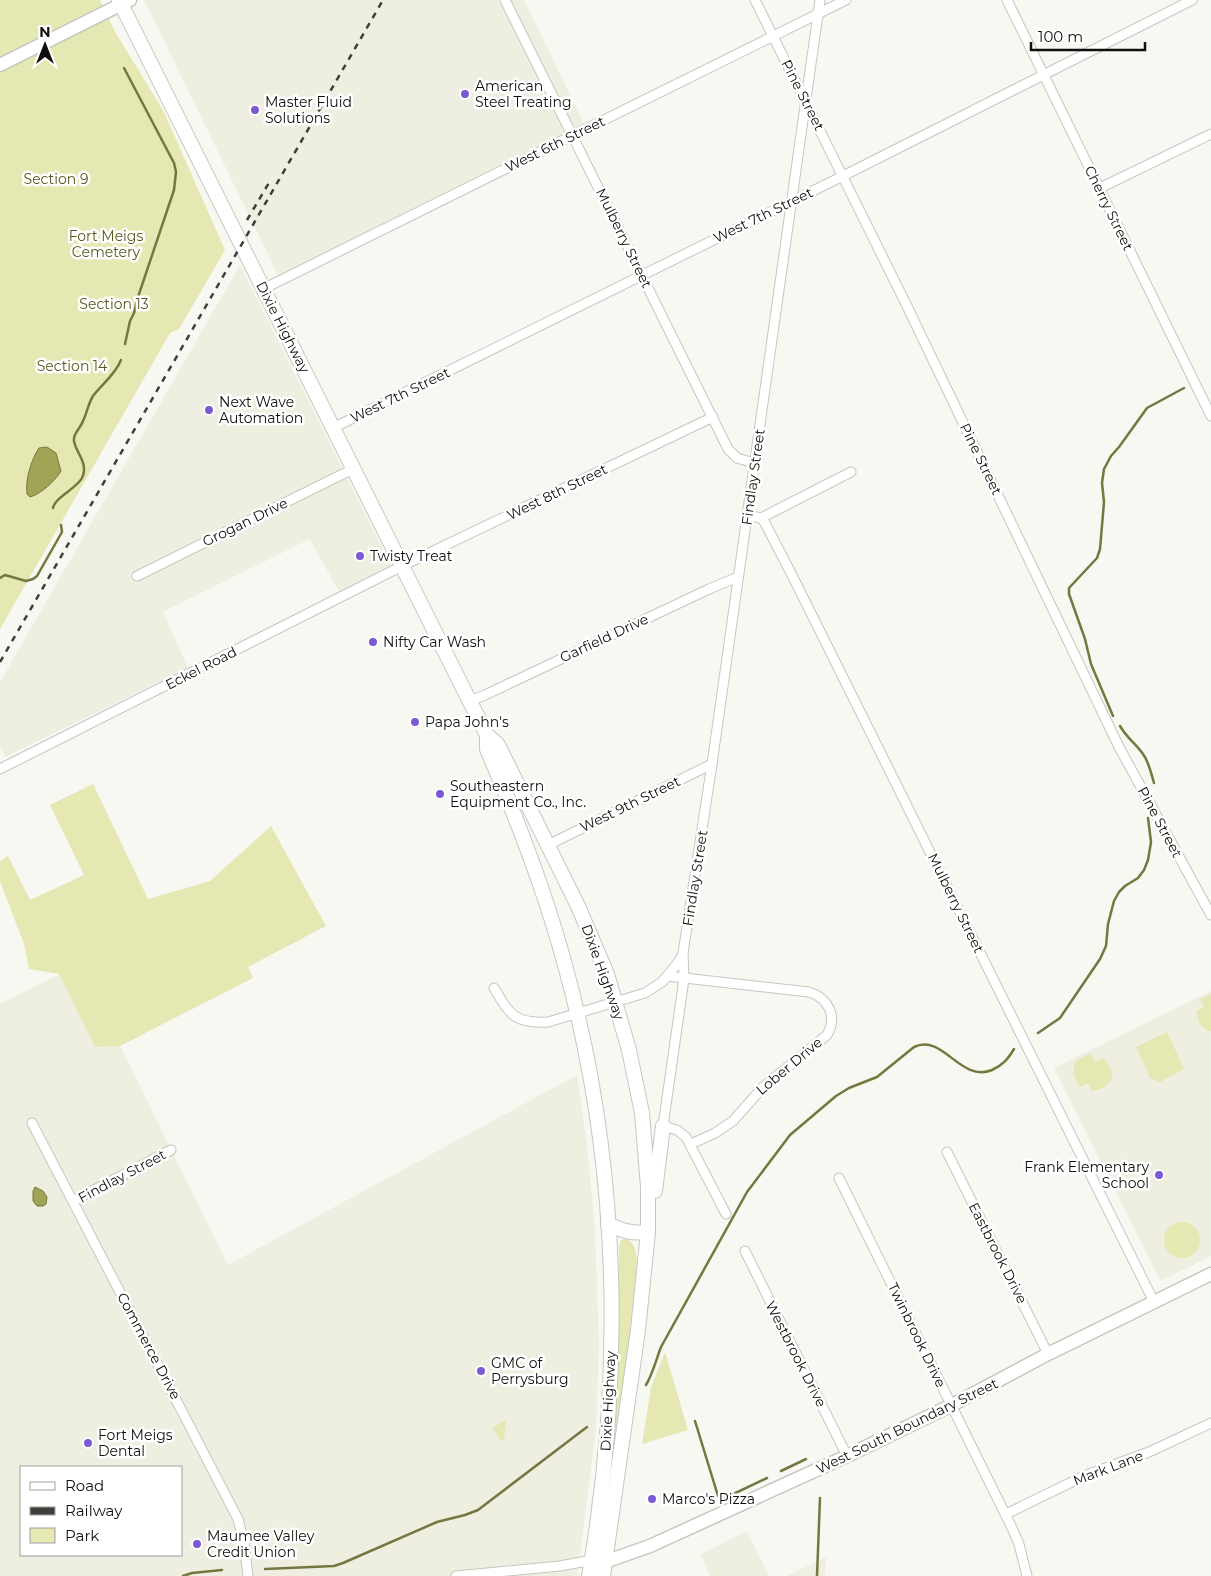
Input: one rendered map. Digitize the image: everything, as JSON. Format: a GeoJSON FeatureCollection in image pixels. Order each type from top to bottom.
{"type":"FeatureCollection","features":[{"type":"Feature","properties":{"kind":"main road","name":"Dixie Highway"},"geometry":{"type":"LineString","coordinates":[[123,1],[263,289],[487,735],[498,745],[548,844],[595,943],[616,1002],[629,1050],[642,1113],[648,1187],[648,1232],[638,1330],[594,1570]]}},
{"type":"Feature","properties":{"kind":"main road","name":"Dixie Highway"},"geometry":{"type":"LineString","coordinates":[[487,735],[487,749],[522,832],[552,920],[578,1014],[603,1162],[608,1224],[611,1306],[608,1422],[610,1464],[598,1551],[600,1558],[594,1570]]}},
{"type":"Feature","properties":{"kind":"main road"},"geometry":{"type":"LineString","coordinates":[[608,1224],[631,1233],[648,1232],[663,1126]]}},
{"type":"Feature","properties":{"kind":"street","name":"Mulberry Street"},"geometry":{"type":"LineString","coordinates":[[505,0],[728,449],[738,458],[754,463]]}},
{"type":"Feature","properties":{"kind":"street","name":"Pine Street"},"geometry":{"type":"LineString","coordinates":[[755,0],[911,313],[1119,747],[1211,915]]}},
{"type":"Feature","properties":{"kind":"street","name":"Findlay Street"},"geometry":{"type":"LineString","coordinates":[[663,1126],[684,978],[683,953],[712,764],[820,0]]}},
{"type":"Feature","properties":{"kind":"street","name":"West 6th Street"},"geometry":{"type":"LineString","coordinates":[[263,289],[846,0]]}},
{"type":"Feature","properties":{"kind":"street","name":"Cherry Street"},"geometry":{"type":"LineString","coordinates":[[1007,0],[1211,416]]}},
{"type":"Feature","properties":{"kind":"street","name":"West 7th Street"},"geometry":{"type":"LineString","coordinates":[[333,428],[843,176],[1192,0]]}},
{"type":"Feature","properties":{"kind":"street"},"geometry":{"type":"LineString","coordinates":[[0,65],[123,1]]}},
{"type":"Feature","properties":{"kind":"street"},"geometry":{"type":"LineString","coordinates":[[1100,188],[1211,134]]}},
{"type":"Feature","properties":{"kind":"street","name":"West 8th Street"},"geometry":{"type":"LineString","coordinates":[[402,566],[713,417]]}},
{"type":"Feature","properties":{"kind":"street","name":"Grogan Drive"},"geometry":{"type":"LineString","coordinates":[[137,576],[353,469]]}},
{"type":"Feature","properties":{"kind":"street"},"geometry":{"type":"LineString","coordinates":[[747,515],[761,518],[851,472]]}},
{"type":"Feature","properties":{"kind":"street","name":"Mulberry Street"},"geometry":{"type":"LineString","coordinates":[[761,518],[835,660],[1154,1302]]}},
{"type":"Feature","properties":{"kind":"street","name":"Eckel Road"},"geometry":{"type":"LineString","coordinates":[[0,770],[402,566]]}},
{"type":"Feature","properties":{"kind":"street","name":"Garfield Drive"},"geometry":{"type":"LineString","coordinates":[[470,701],[738,576]]}},
{"type":"Feature","properties":{"kind":"street","name":"West 9th Street"},"geometry":{"type":"LineString","coordinates":[[548,844],[712,764]]}},
{"type":"Feature","properties":{"kind":"street","name":"Findlay Street"},"geometry":{"type":"LineString","coordinates":[[494,988],[506,1009],[513,1016],[536,1023],[548,1022],[645,993],[662,982],[683,953]]}},
{"type":"Feature","properties":{"kind":"street","name":"Lober Drive"},"geometry":{"type":"LineString","coordinates":[[667,976],[809,992],[826,1002],[832,1018],[827,1035],[763,1087],[733,1121],[715,1133],[691,1144]]}},
{"type":"Feature","properties":{"kind":"street","name":"Commerce Drive"},"geometry":{"type":"LineString","coordinates":[[32,1123],[238,1519],[244,1542],[248,1576]]}},
{"type":"Feature","properties":{"kind":"street"},"geometry":{"type":"LineString","coordinates":[[663,1126],[682,1133],[691,1144],[726,1214]]}},
{"type":"Feature","properties":{"kind":"street","name":"Findlay Street"},"geometry":{"type":"LineString","coordinates":[[73,1202],[171,1150]]}},
{"type":"Feature","properties":{"kind":"street","name":"Eastbrook Drive"},"geometry":{"type":"LineString","coordinates":[[947,1152],[1048,1354]]}},
{"type":"Feature","properties":{"kind":"street","name":"Twinbrook Drive"},"geometry":{"type":"LineString","coordinates":[[838,1178],[1006,1514],[1019,1544],[1027,1576]]}},
{"type":"Feature","properties":{"kind":"street","name":"Westbrook Drive"},"geometry":{"type":"LineString","coordinates":[[744,1251],[847,1456]]}},
{"type":"Feature","properties":{"kind":"street","name":"West South Boundary Street"},"geometry":{"type":"LineString","coordinates":[[456,1576],[560,1566],[594,1570],[847,1456],[1211,1274]]}},
{"type":"Feature","properties":{"kind":"street","name":"Mark Lane"},"geometry":{"type":"LineString","coordinates":[[1006,1514],[1084,1476],[1149,1452],[1211,1423]]}},
{"type":"Feature","properties":{"kind":"shaded area"},"geometry":{"type":"Polygon","coordinates":[[[144,0],[524,0],[589,134],[283,285],[144,0]]]}},
{"type":"Feature","properties":{"kind":"shaded area"},"geometry":{"type":"Polygon","coordinates":[[[240,265],[391,565],[339,592],[310,539],[163,612],[188,668],[5,757],[0,746],[0,682],[240,265]]]}},
{"type":"Feature","properties":{"kind":"shaded area"},"geometry":{"type":"Polygon","coordinates":[[[47,447],[56,453],[61,471],[47,487],[30,497],[27,494],[27,488],[31,464],[39,448],[47,447]]]}},
{"type":"Feature","properties":{"kind":"shaded area"},"geometry":{"type":"Polygon","coordinates":[[[80,964],[228,1265],[577,1075],[587,1144],[595,1232],[599,1345],[596,1430],[577,1576],[0,1576],[0,1004],[80,964]]]}},
{"type":"Feature","properties":{"kind":"shaded area","name":"Frank Elementary School"},"geometry":{"type":"Polygon","coordinates":[[[1211,991],[1211,1256],[1160,1281],[1054,1068],[1211,991]]]}},
{"type":"Feature","properties":{"kind":"shaded area"},"geometry":{"type":"Polygon","coordinates":[[[35,1187],[43,1191],[47,1197],[46,1204],[43,1206],[37,1206],[33,1201],[35,1187]]]}},
{"type":"Feature","properties":{"kind":"shaded area"},"geometry":{"type":"Polygon","coordinates":[[[747,1531],[769,1576],[710,1576],[700,1555],[747,1531]]]}},
{"type":"Feature","properties":{"kind":"shaded area"},"geometry":{"type":"Polygon","coordinates":[[[826,1557],[825,1576],[787,1576],[826,1557]]]}},
{"type":"Feature","properties":{"kind":"green space","name":"Fort Meigs Cemetery"},"geometry":{"type":"Polygon","coordinates":[[[0,0],[100,0],[114,30],[164,112],[225,250],[179,329],[170,333],[0,629],[0,0]]]}},
{"type":"Feature","properties":{"kind":"green space"},"geometry":{"type":"Polygon","coordinates":[[[93,784],[148,899],[210,881],[271,826],[326,926],[248,967],[253,978],[120,1046],[95,1047],[59,974],[29,969],[24,944],[0,881],[0,861],[8,856],[30,900],[84,875],[50,805],[93,784]]]}},
{"type":"Feature","properties":{"kind":"green space"},"geometry":{"type":"Polygon","coordinates":[[[1211,994],[1211,1031],[1202,1026],[1196,1011],[1204,1007],[1200,999],[1211,994]]]}},
{"type":"Feature","properties":{"kind":"green space"},"geometry":{"type":"Polygon","coordinates":[[[1167,1032],[1184,1069],[1160,1082],[1150,1078],[1136,1047],[1167,1032]]]}},
{"type":"Feature","properties":{"kind":"green space"},"geometry":{"type":"Polygon","coordinates":[[[1090,1053],[1095,1062],[1103,1058],[1111,1069],[1112,1075],[1105,1087],[1092,1091],[1088,1083],[1080,1087],[1073,1074],[1075,1062],[1090,1053]]]}},
{"type":"Feature","properties":{"kind":"green space"},"geometry":{"type":"Polygon","coordinates":[[[1182,1222],[1194,1228],[1200,1240],[1194,1252],[1182,1258],[1170,1252],[1164,1240],[1170,1228],[1182,1222]]]}},
{"type":"Feature","properties":{"kind":"green space"},"geometry":{"type":"Polygon","coordinates":[[[627,1239],[635,1248],[637,1261],[632,1329],[614,1458],[612,1458],[618,1373],[619,1245],[621,1240],[627,1239]]]}},
{"type":"Feature","properties":{"kind":"green space"},"geometry":{"type":"Polygon","coordinates":[[[665,1352],[688,1430],[642,1444],[651,1387],[665,1352]]]}},
{"type":"Feature","properties":{"kind":"green space"},"geometry":{"type":"Polygon","coordinates":[[[506,1419],[504,1440],[500,1441],[493,1428],[506,1419]]]}},
{"type":"Feature","properties":{"kind":"waterway"},"geometry":{"type":"LineString","coordinates":[[124,68],[174,163],[176,172],[174,190],[130,321],[125,344]]}},
{"type":"Feature","properties":{"kind":"waterway"},"geometry":{"type":"LineString","coordinates":[[53,508],[58,500],[82,478],[84,467],[74,438],[93,396],[112,375],[121,360]]}},
{"type":"Feature","properties":{"kind":"waterway"},"geometry":{"type":"LineString","coordinates":[[1113,716],[1091,664],[1085,639],[1069,594],[1069,588],[1097,558],[1100,549],[1104,502],[1102,483],[1104,469],[1111,456],[1147,408],[1184,388]]}},
{"type":"Feature","properties":{"kind":"waterway"},"geometry":{"type":"LineString","coordinates":[[0,578],[5,575],[26,581],[37,576],[62,532],[61,525]]}},
{"type":"Feature","properties":{"kind":"waterway"},"geometry":{"type":"LineString","coordinates":[[1120,726],[1145,757],[1154,783]]}},
{"type":"Feature","properties":{"kind":"waterway"},"geometry":{"type":"LineString","coordinates":[[1038,1033],[1060,1018],[1100,959],[1106,946],[1108,924],[1114,901],[1125,886],[1138,878],[1148,860],[1151,842],[1148,818]]}},
{"type":"Feature","properties":{"kind":"waterway"},"geometry":{"type":"LineString","coordinates":[[646,1385],[661,1347],[747,1192],[790,1135],[836,1096],[849,1088],[877,1077],[914,1047],[924,1045],[934,1047],[970,1070],[981,1072],[992,1070],[999,1066],[1014,1049]]}},
{"type":"Feature","properties":{"kind":"waterway"},"geometry":{"type":"LineString","coordinates":[[695,1421],[718,1496],[725,1498],[767,1478]]}},
{"type":"Feature","properties":{"kind":"waterway"},"geometry":{"type":"LineString","coordinates":[[265,1569],[334,1566],[437,1522],[478,1510],[587,1427]]}},
{"type":"Feature","properties":{"kind":"waterway"},"geometry":{"type":"LineString","coordinates":[[781,1471],[806,1459]]}},
{"type":"Feature","properties":{"kind":"waterway"},"geometry":{"type":"LineString","coordinates":[[817,1576],[820,1498]]}},
{"type":"Feature","properties":{"kind":"waterway"},"geometry":{"type":"LineString","coordinates":[[183,1576],[192,1573],[222,1570]]}},
{"type":"Feature","properties":{"kind":"railway"},"geometry":{"type":"LineString","coordinates":[[0,662],[383,0]]}},
{"type":"Feature","properties":{"kind":"railway"},"geometry":{"type":"LineString","coordinates":[[247,220],[270,181]]}},
{"type":"Feature","properties":{"kind":"place","name":"American Steel Treating"},"geometry":{"type":"Point","coordinates":[465,94]}},
{"type":"Feature","properties":{"kind":"place","name":"Master Fluid Solutions"},"geometry":{"type":"Point","coordinates":[255,110]}},
{"type":"Feature","properties":{"kind":"place","name":"Next Wave Automation"},"geometry":{"type":"Point","coordinates":[209,410]}},
{"type":"Feature","properties":{"kind":"place","name":"Twisty Treat"},"geometry":{"type":"Point","coordinates":[360,556]}},
{"type":"Feature","properties":{"kind":"place","name":"Nifty Car Wash"},"geometry":{"type":"Point","coordinates":[373,642]}},
{"type":"Feature","properties":{"kind":"place","name":"Papa John's"},"geometry":{"type":"Point","coordinates":[415,722]}},
{"type":"Feature","properties":{"kind":"place","name":"Southeastern Equipment Co., Inc."},"geometry":{"type":"Point","coordinates":[440,794]}},
{"type":"Feature","properties":{"kind":"place","name":"Frank Elementary School"},"geometry":{"type":"Point","coordinates":[1159,1175]}},
{"type":"Feature","properties":{"kind":"place","name":"GMC of Perrysburg"},"geometry":{"type":"Point","coordinates":[481,1371]}},
{"type":"Feature","properties":{"kind":"place","name":"Fort Meigs Dental"},"geometry":{"type":"Point","coordinates":[88,1443]}},
{"type":"Feature","properties":{"kind":"place","name":"Marco's Pizza"},"geometry":{"type":"Point","coordinates":[652,1499]}},
{"type":"Feature","properties":{"kind":"place","name":"Maumee Valley Credit Union"},"geometry":{"type":"Point","coordinates":[197,1544]}},
{"type":"Feature","properties":{"kind":"park label","name":"Section 9"},"geometry":{"type":"Point","coordinates":[56,179]}},
{"type":"Feature","properties":{"kind":"park label","name":"Section 13"},"geometry":{"type":"Point","coordinates":[114,304]}},
{"type":"Feature","properties":{"kind":"park label","name":"Section 14"},"geometry":{"type":"Point","coordinates":[72,366]}}]}
